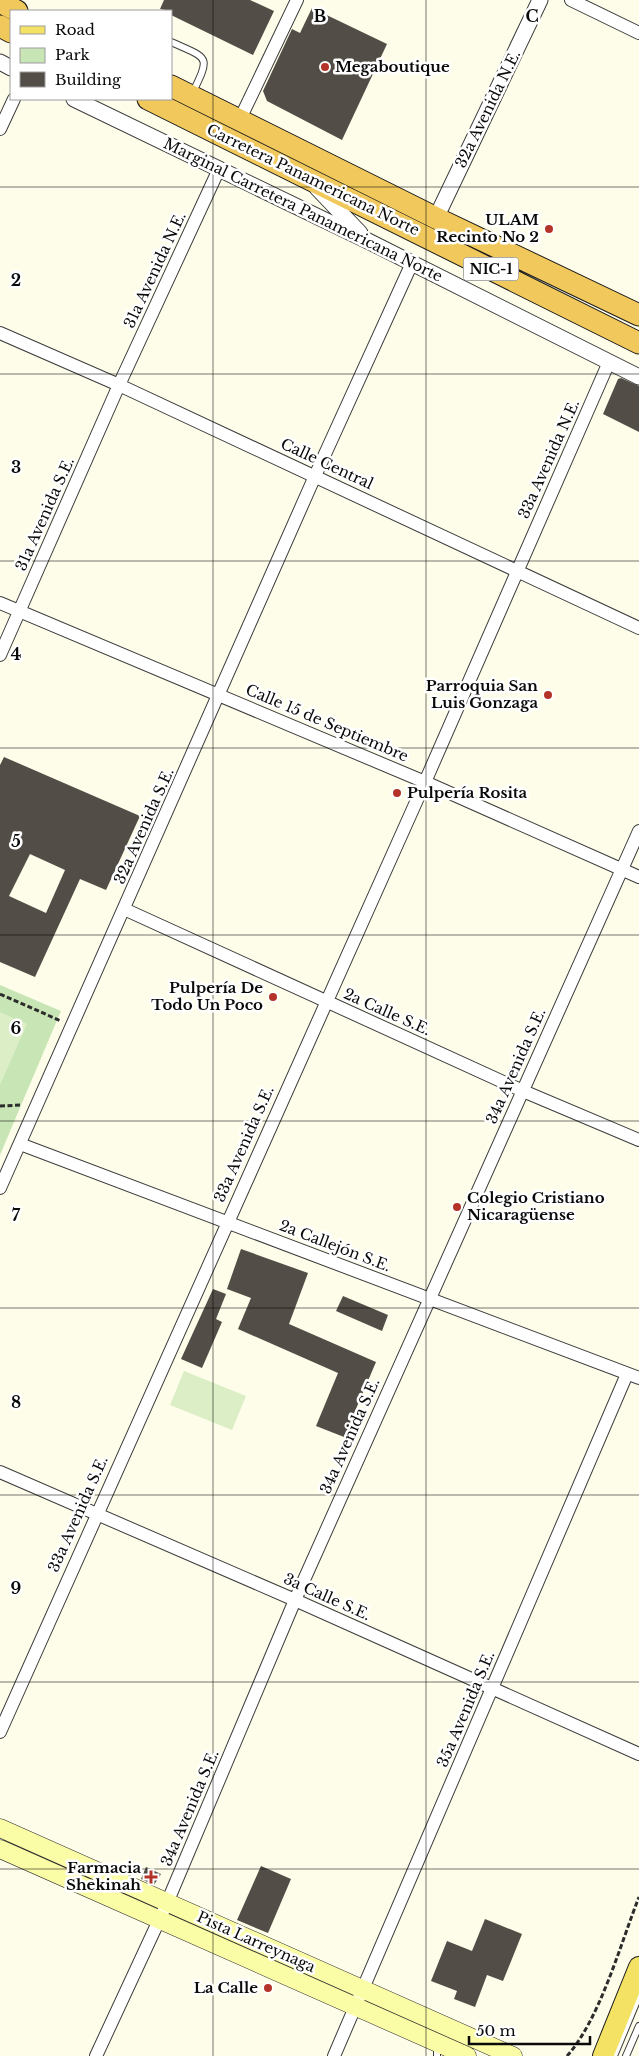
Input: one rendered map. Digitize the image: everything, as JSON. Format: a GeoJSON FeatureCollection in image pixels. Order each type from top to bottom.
{"type":"FeatureCollection","features":[{"type":"Feature","properties":{"kind":"highway"},"geometry":{"type":"LineString","coordinates":[[0,2],[15,10]]}},
{"type":"Feature","properties":{"kind":"highway","name":"Carretera Panamericana Norte"},"geometry":{"type":"LineString","coordinates":[[172,86],[436,218],[638,311]]}},
{"type":"Feature","properties":{"kind":"highway","name":"Carretera Panamericana Norte"},"geometry":{"type":"LineString","coordinates":[[150,100],[639,342]]}},
{"type":"Feature","properties":{"kind":"main road","name":"Pista Larreynaga"},"geometry":{"type":"LineString","coordinates":[[0,1828],[513,2056]]}},
{"type":"Feature","properties":{"kind":"main road","name":"Pista Larreynaga"},"geometry":{"type":"LineString","coordinates":[[0,1849],[356,2006],[437,2049],[467,2056]]}},
{"type":"Feature","properties":{"kind":"main road"},"geometry":{"type":"LineString","coordinates":[[603,2056],[639,1967]]}},
{"type":"Feature","properties":{"kind":"street"},"geometry":{"type":"LineString","coordinates":[[240,119],[297,0]]}},
{"type":"Feature","properties":{"kind":"street","name":"32a Avenida N.E."},"geometry":{"type":"LineString","coordinates":[[436,218],[540,0]]}},
{"type":"Feature","properties":{"kind":"street"},"geometry":{"type":"LineString","coordinates":[[571,0],[639,33]]}},
{"type":"Feature","properties":{"kind":"street"},"geometry":{"type":"LineString","coordinates":[[0,130],[14,100]]}},
{"type":"Feature","properties":{"kind":"street","name":"Marginal Carretera Panamericana Norte"},"geometry":{"type":"LineString","coordinates":[[76,100],[368,241],[639,377]]}},
{"type":"Feature","properties":{"kind":"street","name":"31a Avenida N.E."},"geometry":{"type":"LineString","coordinates":[[120,385],[219,169]]}},
{"type":"Feature","properties":{"kind":"street"},"geometry":{"type":"LineString","coordinates":[[306,176],[368,241]]}},
{"type":"Feature","properties":{"kind":"street"},"geometry":{"type":"LineString","coordinates":[[315,476],[412,263]]}},
{"type":"Feature","properties":{"kind":"street","name":"Calle Central"},"geometry":{"type":"LineString","coordinates":[[0,333],[120,385],[639,628]]}},
{"type":"Feature","properties":{"kind":"street","name":"33a Avenida N.E."},"geometry":{"type":"LineString","coordinates":[[518,570],[609,362]]}},
{"type":"Feature","properties":{"kind":"street","name":"31a Avenida S.E."},"geometry":{"type":"LineString","coordinates":[[0,655],[120,385]]}},
{"type":"Feature","properties":{"kind":"street","name":"32a Avenida S.E."},"geometry":{"type":"LineString","coordinates":[[0,1188],[315,476]]}},
{"type":"Feature","properties":{"kind":"street","name":"33a Avenida S.E."},"geometry":{"type":"LineString","coordinates":[[0,1732],[95,1515],[425,782],[518,570]]}},
{"type":"Feature","properties":{"kind":"street","name":"Calle 15 de Septiembre"},"geometry":{"type":"LineString","coordinates":[[0,603],[425,782],[639,877]]}},
{"type":"Feature","properties":{"kind":"street","name":"34a Avenida S.E."},"geometry":{"type":"LineString","coordinates":[[96,2056],[160,1920],[295,1600],[639,831]]}},
{"type":"Feature","properties":{"kind":"street","name":"2a Calle S.E."},"geometry":{"type":"LineString","coordinates":[[124,910],[523,1091],[639,1140]]}},
{"type":"Feature","properties":{"kind":"street","name":"2a Callejón S.E."},"geometry":{"type":"LineString","coordinates":[[20,1144],[633,1376]]}},
{"type":"Feature","properties":{"kind":"street","name":"35a Avenida S.E."},"geometry":{"type":"LineString","coordinates":[[334,2056],[492,1688],[633,1376]]}},
{"type":"Feature","properties":{"kind":"street","name":"3a Calle S.E."},"geometry":{"type":"LineString","coordinates":[[0,1472],[95,1515],[295,1600],[639,1754]]}},
{"type":"Feature","properties":{"kind":"lane"},"geometry":{"type":"LineString","coordinates":[[172,42],[200,56],[205,61],[205,66],[192,95]]}},
{"type":"Feature","properties":{"kind":"lane"},"geometry":{"type":"LineString","coordinates":[[614,2056],[639,1996]]}},
{"type":"Feature","properties":{"kind":"lane"},"geometry":{"type":"LineString","coordinates":[[626,2056],[639,2026]]}},
{"type":"Feature","properties":{"kind":"path"},"geometry":{"type":"LineString","coordinates":[[0,994],[72,1026]]}},
{"type":"Feature","properties":{"kind":"path"},"geometry":{"type":"LineString","coordinates":[[0,1106],[38,1104]]}},
{"type":"Feature","properties":{"kind":"path"},"geometry":{"type":"LineString","coordinates":[[567,2056],[582,2040],[639,1897]]}},
{"type":"Feature","properties":{"kind":"green space"},"geometry":{"type":"Polygon","coordinates":[[[0,985],[61,1011],[0,1155],[0,985]]]}},
{"type":"Feature","properties":{"kind":"green space"},"geometry":{"type":"Polygon","coordinates":[[[0,1012],[27,1024],[0,1085],[0,1012]]]}},
{"type":"Feature","properties":{"kind":"green space"},"geometry":{"type":"Polygon","coordinates":[[[184,1371],[246,1396],[232,1430],[170,1405],[184,1371]]]}},
{"type":"Feature","properties":{"kind":"building"},"geometry":{"type":"Polygon","coordinates":[[[164,0],[250,0],[274,11],[253,55],[172,15],[172,10],[160,9],[164,0]]]}},
{"type":"Feature","properties":{"kind":"building","name":"Megaboutique"},"geometry":{"type":"Polygon","coordinates":[[[312,8],[387,44],[342,140],[267,101],[263,91],[292,29],[300,33],[312,8]]]}},
{"type":"Feature","properties":{"kind":"building"},"geometry":{"type":"Polygon","coordinates":[[[621,378],[639,386],[639,432],[603,414],[618,379],[621,378]]]}},
{"type":"Feature","properties":{"kind":"building"},"geometry":{"type":"Polygon","coordinates":[[[4,757],[140,816],[106,890],[80,879],[35,977],[0,962],[0,765],[4,757]],[[30,854],[9,896],[46,913],[65,870],[30,854]]]}},
{"type":"Feature","properties":{"kind":"building"},"geometry":{"type":"Polygon","coordinates":[[[241,1249],[308,1273],[289,1324],[376,1362],[344,1437],[316,1426],[338,1373],[238,1329],[251,1298],[227,1289],[241,1249]]]}},
{"type":"Feature","properties":{"kind":"building"},"geometry":{"type":"Polygon","coordinates":[[[213,1289],[226,1294],[216,1319],[222,1322],[202,1368],[181,1359],[213,1289]]]}},
{"type":"Feature","properties":{"kind":"building"},"geometry":{"type":"Polygon","coordinates":[[[343,1296],[388,1315],[382,1331],[336,1311],[343,1296]]]}},
{"type":"Feature","properties":{"kind":"building"},"geometry":{"type":"Polygon","coordinates":[[[261,1866],[291,1879],[268,1933],[237,1920],[261,1866]]]}},
{"type":"Feature","properties":{"kind":"building","name":"Farmacia Shekinah"},"geometry":{"type":"Polygon","coordinates":[[[146,1867],[161,1874],[154,1885],[141,1879],[146,1867]]]}},
{"type":"Feature","properties":{"kind":"building"},"geometry":{"type":"Polygon","coordinates":[[[485,1919],[522,1934],[503,1981],[487,1975],[475,2007],[454,1999],[457,1991],[431,1981],[447,1941],[472,1951],[485,1919]]]}},
{"type":"Feature","properties":{"kind":"place","name":"Megaboutique"},"geometry":{"type":"Point","coordinates":[325,67]}},
{"type":"Feature","properties":{"kind":"place","name":"ULAM Recinto No 2"},"geometry":{"type":"Point","coordinates":[549,229]}},
{"type":"Feature","properties":{"kind":"place","name":"Parroquia San Luis Gonzaga"},"geometry":{"type":"Point","coordinates":[548,695]}},
{"type":"Feature","properties":{"kind":"place","name":"Pulpería Rosita"},"geometry":{"type":"Point","coordinates":[397,793]}},
{"type":"Feature","properties":{"kind":"place","name":"Pulpería De Todo Un Poco"},"geometry":{"type":"Point","coordinates":[273,997]}},
{"type":"Feature","properties":{"kind":"place","name":"Colegio Cristiano Nicaragüense"},"geometry":{"type":"Point","coordinates":[457,1207]}},
{"type":"Feature","properties":{"kind":"place","name":"Farmacia Shekinah"},"geometry":{"type":"Point","coordinates":[151,1877]}},
{"type":"Feature","properties":{"kind":"place","name":"La Calle"},"geometry":{"type":"Point","coordinates":[268,1988]}}]}
